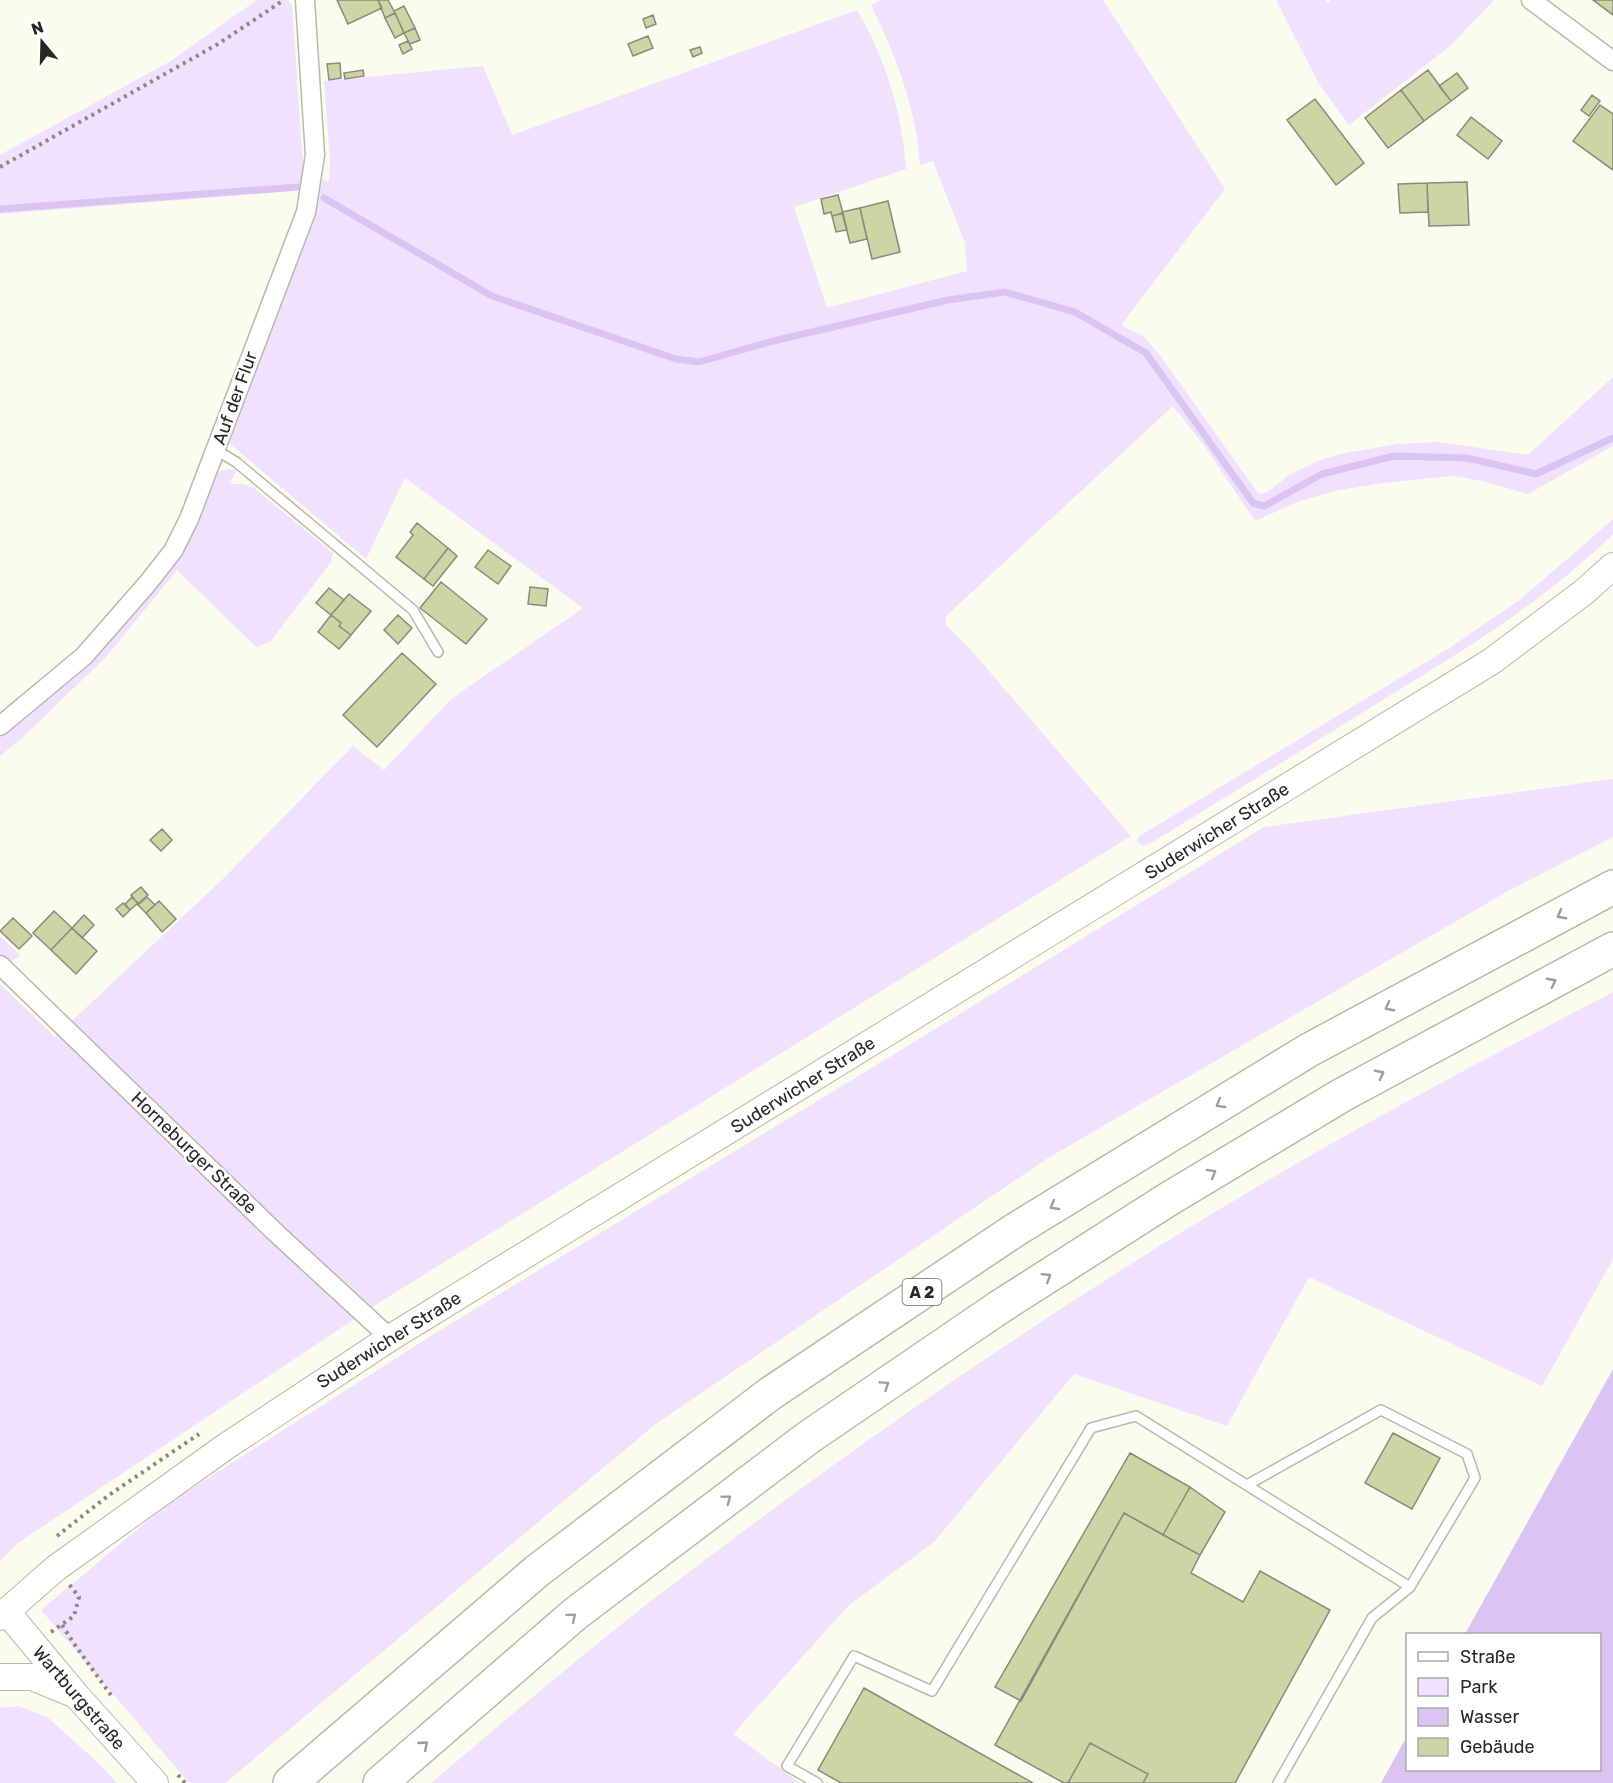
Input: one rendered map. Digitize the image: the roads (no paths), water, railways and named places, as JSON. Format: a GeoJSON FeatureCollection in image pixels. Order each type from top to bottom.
{"type":"FeatureCollection","features":[{"type":"Feature","properties":{"kind":"highway","name":"A 2"},"geometry":{"type":"LineString","coordinates":[[290,1783],[537,1571],[771,1394],[1015,1230],[1309,1050],[1613,887]]}},
{"type":"Feature","properties":{"kind":"highway"},"geometry":{"type":"LineString","coordinates":[[380,1783],[575,1614],[809,1437],[998,1308],[1167,1200],[1342,1095],[1613,949]]}},
{"type":"Feature","properties":{"kind":"main road","name":"Suderwicher Straße"},"geometry":{"type":"LineString","coordinates":[[3,1614],[57,1568],[225,1447],[390,1338],[1492,661],[1584,592],[1613,566]]}},
{"type":"Feature","properties":{"kind":"main road","name":"Wartburgstraße"},"geometry":{"type":"LineString","coordinates":[[3,1614],[76,1695],[163,1775]]}},
{"type":"Feature","properties":{"kind":"main road"},"geometry":{"type":"LineString","coordinates":[[0,1677],[32,1677],[76,1695]]}},
{"type":"Feature","properties":{"kind":"street","name":"Auf der Flur"},"geometry":{"type":"LineString","coordinates":[[0,726],[84,656],[147,585],[173,551],[189,519],[306,212],[315,155],[305,0]]}},
{"type":"Feature","properties":{"kind":"street"},"geometry":{"type":"LineString","coordinates":[[1531,0],[1613,61]]}},
{"type":"Feature","properties":{"kind":"street","name":"Horneburger Straße"},"geometry":{"type":"LineString","coordinates":[[0,965],[276,1233],[390,1338]]}},
{"type":"Feature","properties":{"kind":"lane"},"geometry":{"type":"LineString","coordinates":[[216,450],[236,462],[413,610],[438,652]]}},
{"type":"Feature","properties":{"kind":"lane"},"geometry":{"type":"LineString","coordinates":[[1247,1485],[1382,1410],[1467,1454],[1475,1478],[1410,1587],[1372,1618],[1278,1783]]}},
{"type":"Feature","properties":{"kind":"lane"},"geometry":{"type":"LineString","coordinates":[[817,1783],[787,1766],[854,1656],[932,1691],[1091,1428],[1136,1416],[1410,1587]]}},
{"type":"Feature","properties":{"kind":"water"},"geometry":{"type":"Polygon","coordinates":[[[1613,1369],[1613,1783],[1381,1783],[1406,1738],[1406,1771],[1601,1771],[1601,1633],[1466,1633],[1613,1369]]]}},
{"type":"Feature","properties":{"kind":"waterway"},"geometry":{"type":"LineString","coordinates":[[0,209],[298,187]]}},
{"type":"Feature","properties":{"kind":"waterway"},"geometry":{"type":"LineString","coordinates":[[324,198],[492,296],[676,359],[699,362],[773,341],[948,300],[1005,292],[1075,312],[1146,353],[1253,503],[1264,506],[1322,474],[1394,456],[1467,458],[1536,474],[1613,438]]}}]}
